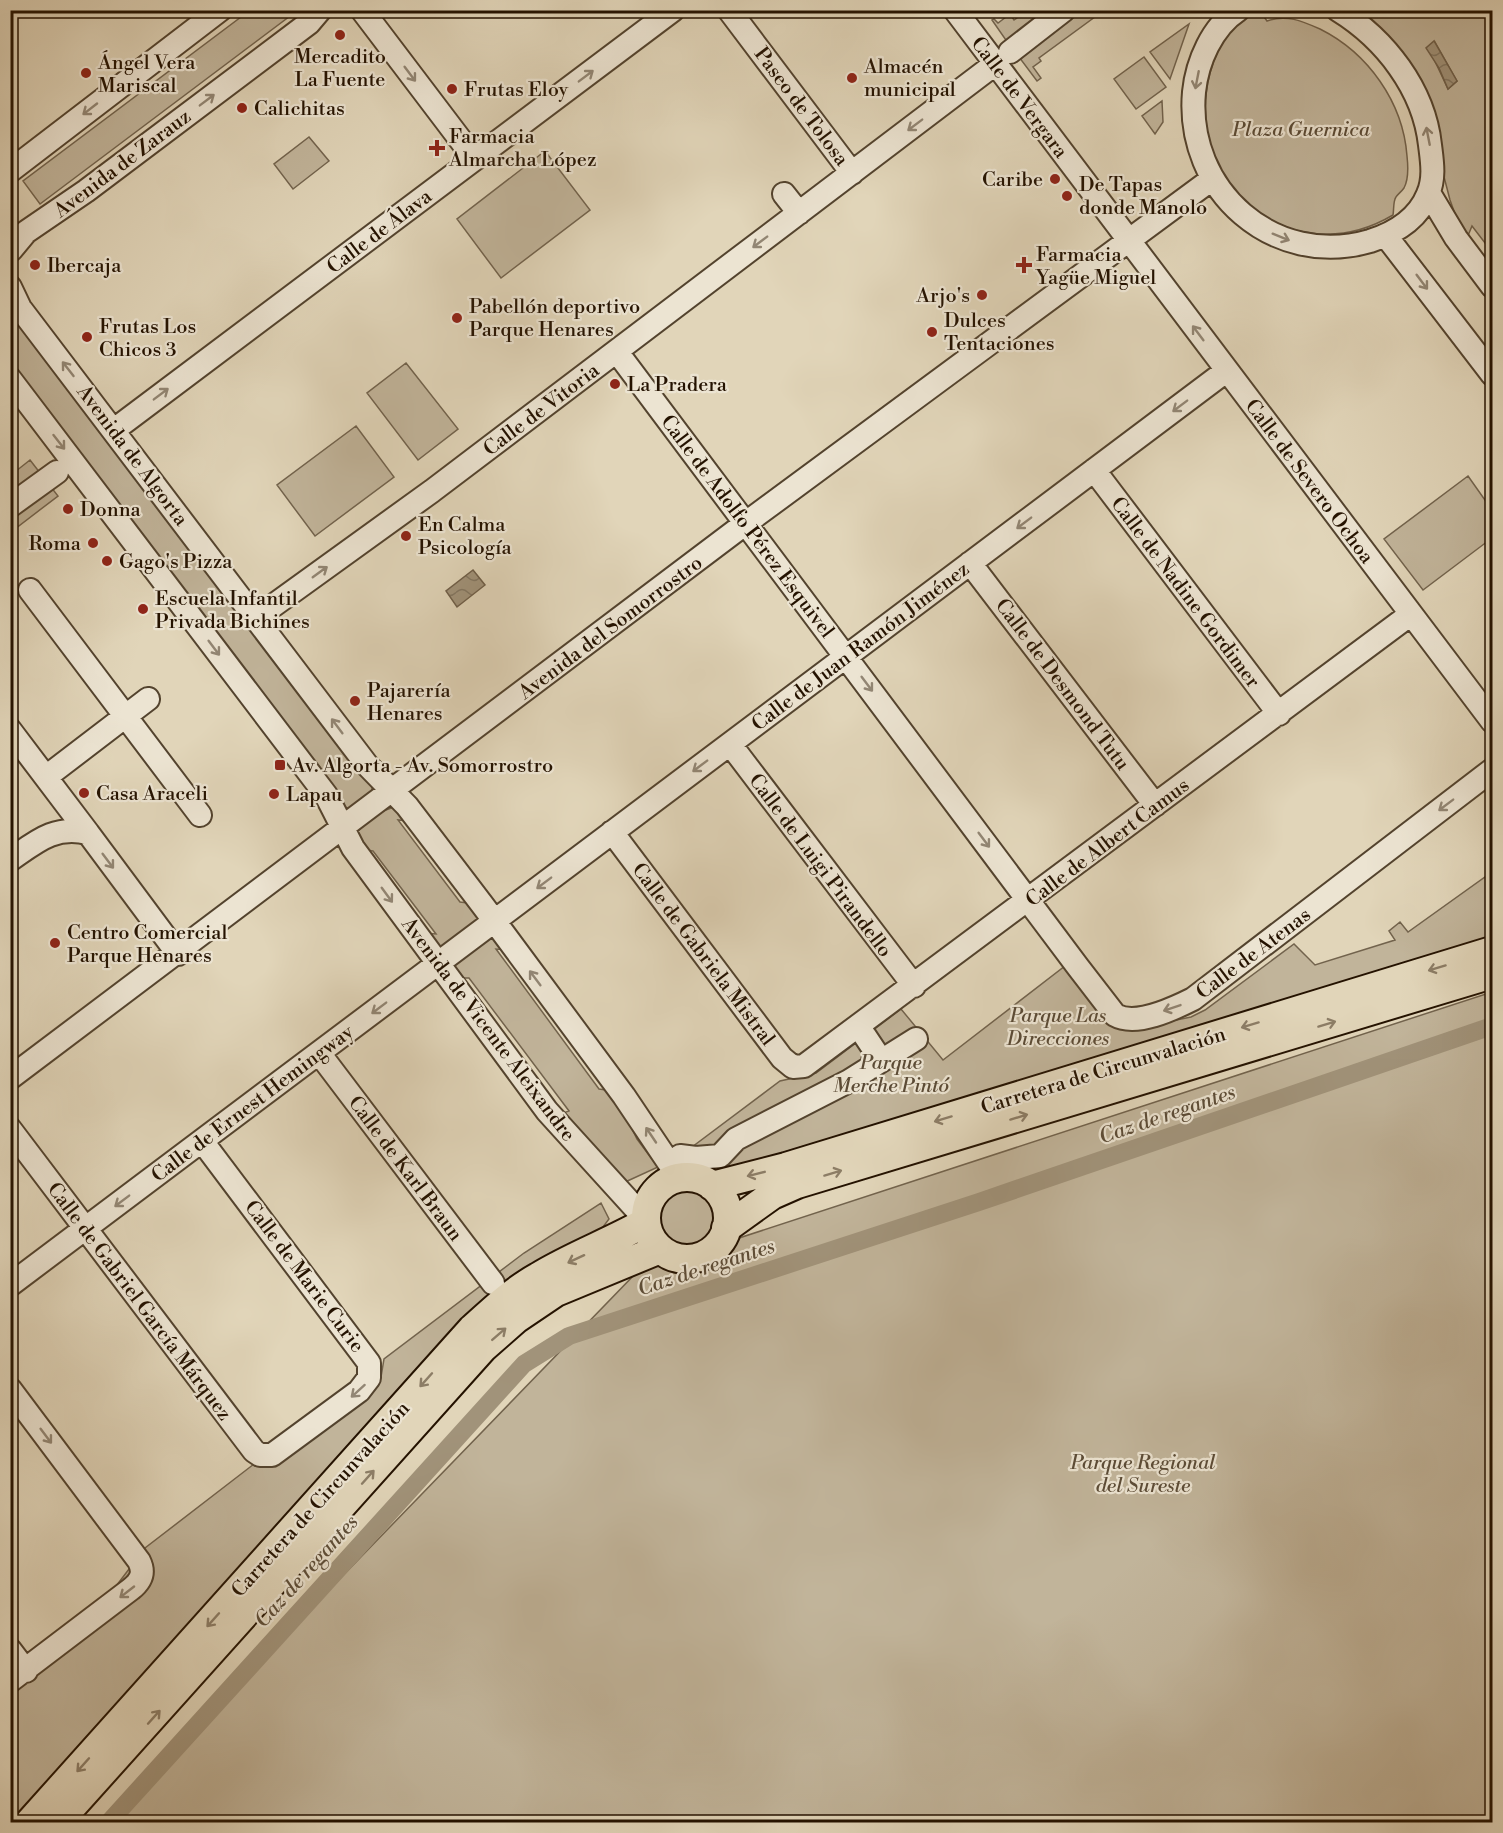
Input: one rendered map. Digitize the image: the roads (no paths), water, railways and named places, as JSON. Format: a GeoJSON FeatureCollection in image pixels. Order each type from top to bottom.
{"type":"FeatureCollection","features":[{"type":"Feature","properties":{"kind":"main road","name":"Carretera de Circunvalación"},"geometry":{"type":"LineString","coordinates":[[694,1173],[786,1167],[1492,951]]}},
{"type":"Feature","properties":{"kind":"main road","name":"Carretera de Circunvalación"},"geometry":{"type":"LineString","coordinates":[[726,1228],[772,1195],[796,1184],[1492,974]]}},
{"type":"Feature","properties":{"kind":"main road"},"geometry":{"type":"LineString","coordinates":[[694,1173],[724,1201],[726,1228],[722,1239],[704,1255],[681,1258],[660,1249],[650,1236],[646,1221],[649,1203],[658,1189],[672,1180],[694,1173]]}},
{"type":"Feature","properties":{"kind":"main road","name":"Carretera de Circunvalación"},"geometry":{"type":"LineString","coordinates":[[30,1822],[472,1329],[504,1300],[539,1276],[608,1244],[646,1221]]}},
{"type":"Feature","properties":{"kind":"main road","name":"Carretera de Circunvalación"},"geometry":{"type":"LineString","coordinates":[[58,1822],[483,1348],[516,1319],[556,1292],[660,1249]]}},
{"type":"Feature","properties":{"kind":"street"},"geometry":{"type":"LineString","coordinates":[[10,171],[220,10]]}},
{"type":"Feature","properties":{"kind":"street","name":"Avenida de Zarauz"},"geometry":{"type":"LineString","coordinates":[[11,248],[26,232],[309,23],[320,10]]}},
{"type":"Feature","properties":{"kind":"street"},"geometry":{"type":"LineString","coordinates":[[362,10],[475,159]]}},
{"type":"Feature","properties":{"kind":"street","name":"Calle de Álava"},"geometry":{"type":"LineString","coordinates":[[114,430],[673,10]]}},
{"type":"Feature","properties":{"kind":"street","name":"Paseo de Tolosa"},"geometry":{"type":"LineString","coordinates":[[729,10],[852,172]]}},
{"type":"Feature","properties":{"kind":"street","name":"Calle de Vergara"},"geometry":{"type":"LineString","coordinates":[[955,10],[1003,58],[1128,241]]}},
{"type":"Feature","properties":{"kind":"street","name":"Calle de Vitoria"},"geometry":{"type":"LineString","coordinates":[[256,618],[617,352],[1064,10]]}},
{"type":"Feature","properties":{"kind":"street"},"geometry":{"type":"LineString","coordinates":[[1239,10],[1219,19],[1201,62],[1196,79],[1193,113],[1197,145],[1212,179],[1226,198],[1247,218],[1287,240],[1335,248],[1352,246],[1398,230],[1420,209],[1429,193],[1432,169],[1429,136],[1411,86],[1389,53],[1338,10]]}},
{"type":"Feature","properties":{"kind":"street","name":"Avenida del Somorrostro"},"geometry":{"type":"LineString","coordinates":[[10,1078],[392,793],[746,523],[1212,179]]}},
{"type":"Feature","properties":{"kind":"street"},"geometry":{"type":"LineString","coordinates":[[1429,193],[1456,238],[1492,286]]}},
{"type":"Feature","properties":{"kind":"street"},"geometry":{"type":"LineString","coordinates":[[784,194],[799,213]]}},
{"type":"Feature","properties":{"kind":"street"},"geometry":{"type":"LineString","coordinates":[[1386,236],[1492,375]]}},
{"type":"Feature","properties":{"kind":"street","name":"Calle de Severo Ochoa"},"geometry":{"type":"LineString","coordinates":[[1128,241],[1492,721]]}},
{"type":"Feature","properties":{"kind":"street"},"geometry":{"type":"LineString","coordinates":[[10,263],[11,248]]}},
{"type":"Feature","properties":{"kind":"street","name":"Avenida de Algorta"},"geometry":{"type":"LineString","coordinates":[[10,286],[20,308],[373,772],[392,793]]}},
{"type":"Feature","properties":{"kind":"street","name":"Calle de Adolfo Pérez Esquivel"},"geometry":{"type":"LineString","coordinates":[[617,352],[1030,900]]}},
{"type":"Feature","properties":{"kind":"street","name":"Calle de Juan Ramón Jiménez"},"geometry":{"type":"LineString","coordinates":[[493,921],[1226,371]]}},
{"type":"Feature","properties":{"kind":"street"},"geometry":{"type":"LineString","coordinates":[[10,379],[326,795],[342,830]]}},
{"type":"Feature","properties":{"kind":"street","name":"Calle de Nadine Gordimer"},"geometry":{"type":"LineString","coordinates":[[1094,470],[1279,714]]}},
{"type":"Feature","properties":{"kind":"street"},"geometry":{"type":"LineString","coordinates":[[10,506],[57,472]]}},
{"type":"Feature","properties":{"kind":"street","name":"Calle de Desmond Tutu"},"geometry":{"type":"LineString","coordinates":[[970,563],[1155,806]]}},
{"type":"Feature","properties":{"kind":"street"},"geometry":{"type":"LineString","coordinates":[[30,590],[200,815]]}},
{"type":"Feature","properties":{"kind":"street","name":"Calle de Albert Camus"},"geometry":{"type":"LineString","coordinates":[[812,1079],[914,986],[1411,614]]}},
{"type":"Feature","properties":{"kind":"street"},"geometry":{"type":"LineString","coordinates":[[46,777],[148,699]]}},
{"type":"Feature","properties":{"kind":"street"},"geometry":{"type":"LineString","coordinates":[[10,730],[178,954]]}},
{"type":"Feature","properties":{"kind":"street","name":"Calle de Luigi Pirandello"},"geometry":{"type":"LineString","coordinates":[[729,744],[914,986]]}},
{"type":"Feature","properties":{"kind":"street","name":"Calle de Atenas"},"geometry":{"type":"LineString","coordinates":[[1030,900],[1115,1015],[1133,1020],[1162,1012],[1193,999],[1492,770]]}},
{"type":"Feature","properties":{"kind":"street"},"geometry":{"type":"LineString","coordinates":[[392,793],[407,806],[624,1096],[669,1163],[694,1173],[720,1156],[729,1132],[812,1079],[862,1073],[916,1039]]}},
{"type":"Feature","properties":{"kind":"street"},"geometry":{"type":"LineString","coordinates":[[10,860],[45,834],[58,830],[88,833]]}},
{"type":"Feature","properties":{"kind":"street","name":"Avenida de Vicente Aleixandre"},"geometry":{"type":"LineString","coordinates":[[342,830],[547,1111],[594,1160],[617,1190],[646,1221]]}},
{"type":"Feature","properties":{"kind":"street","name":"Calle de Gabriela Mistral"},"geometry":{"type":"LineString","coordinates":[[612,832],[782,1058],[812,1079]]}},
{"type":"Feature","properties":{"kind":"street","name":"Calle de Ernest Hemingway"},"geometry":{"type":"LineString","coordinates":[[10,1285],[493,921]]}},
{"type":"Feature","properties":{"kind":"street"},"geometry":{"type":"LineString","coordinates":[[862,1073],[875,1051],[865,1036]]}},
{"type":"Feature","properties":{"kind":"street","name":"Calle de Karl Braun"},"geometry":{"type":"LineString","coordinates":[[319,1053],[493,1282]]}},
{"type":"Feature","properties":{"kind":"street"},"geometry":{"type":"LineString","coordinates":[[839,1056],[862,1073]]}},
{"type":"Feature","properties":{"kind":"street","name":"Calle de Gabriel García Márquez"},"geometry":{"type":"LineString","coordinates":[[10,1129],[254,1451],[266,1456],[279,1453]]}},
{"type":"Feature","properties":{"kind":"street","name":"Calle de Marie Curie"},"geometry":{"type":"LineString","coordinates":[[202,1141],[369,1363],[369,1378],[359,1391],[279,1453]]}},
{"type":"Feature","properties":{"kind":"street"},"geometry":{"type":"LineString","coordinates":[[608,1244],[616,1231],[619,1216],[617,1190]]}},
{"type":"Feature","properties":{"kind":"street"},"geometry":{"type":"LineString","coordinates":[[10,1389],[142,1568],[142,1576],[137,1585],[18,1676],[10,1650]]}},
{"type":"Feature","properties":{"kind":"water"},"geometry":{"type":"Polygon","coordinates":[[[1434,41],[1457,81],[1448,89],[1439,68],[1426,48],[1434,41]]]}},
{"type":"Feature","properties":{"kind":"water"},"geometry":{"type":"Polygon","coordinates":[[[473,570],[485,585],[457,607],[446,591],[473,570]]]}},
{"type":"Feature","properties":{"kind":"waterway","name":"Caz de regantes"},"geometry":{"type":"LineString","coordinates":[[109,1822],[524,1364],[569,1336],[979,1202],[1492,1026]]}},
{"type":"Feature","properties":{"kind":"place","name":"Mercadito La Fuente"},"geometry":{"type":"Point","coordinates":[340,35]}},
{"type":"Feature","properties":{"kind":"place","name":"Ángel Vera Mariscal"},"geometry":{"type":"Point","coordinates":[86,73]}},
{"type":"Feature","properties":{"kind":"place","name":"Almacén municipal"},"geometry":{"type":"Point","coordinates":[852,78]}},
{"type":"Feature","properties":{"kind":"place","name":"Frutas Eloy"},"geometry":{"type":"Point","coordinates":[452,89]}},
{"type":"Feature","properties":{"kind":"place","name":"Calichitas"},"geometry":{"type":"Point","coordinates":[242,108]}},
{"type":"Feature","properties":{"kind":"place","name":"Farmacia Almarcha López"},"geometry":{"type":"Point","coordinates":[437,148]}},
{"type":"Feature","properties":{"kind":"place","name":"Caribe"},"geometry":{"type":"Point","coordinates":[1055,179]}},
{"type":"Feature","properties":{"kind":"place","name":"De Tapas donde Manolo"},"geometry":{"type":"Point","coordinates":[1067,196]}},
{"type":"Feature","properties":{"kind":"place","name":"Ibercaja"},"geometry":{"type":"Point","coordinates":[35,265]}},
{"type":"Feature","properties":{"kind":"place","name":"Farmacia Yagüe Miguel"},"geometry":{"type":"Point","coordinates":[1024,265]}},
{"type":"Feature","properties":{"kind":"place","name":"Arjo's"},"geometry":{"type":"Point","coordinates":[982,295]}},
{"type":"Feature","properties":{"kind":"place","name":"Pabellón deportivo Parque Henares"},"geometry":{"type":"Point","coordinates":[457,318]}},
{"type":"Feature","properties":{"kind":"place","name":"Dulces Tentaciones"},"geometry":{"type":"Point","coordinates":[932,332]}},
{"type":"Feature","properties":{"kind":"place","name":"Frutas Los Chicos 3"},"geometry":{"type":"Point","coordinates":[87,337]}},
{"type":"Feature","properties":{"kind":"place","name":"La Pradera"},"geometry":{"type":"Point","coordinates":[615,384]}},
{"type":"Feature","properties":{"kind":"place","name":"Donna"},"geometry":{"type":"Point","coordinates":[68,509]}},
{"type":"Feature","properties":{"kind":"place","name":"En Calma Psicología"},"geometry":{"type":"Point","coordinates":[406,536]}},
{"type":"Feature","properties":{"kind":"place","name":"Roma"},"geometry":{"type":"Point","coordinates":[93,543]}},
{"type":"Feature","properties":{"kind":"place","name":"Gago's Pizza"},"geometry":{"type":"Point","coordinates":[107,561]}},
{"type":"Feature","properties":{"kind":"place","name":"Escuela Infantil Privada Bichines"},"geometry":{"type":"Point","coordinates":[143,609]}},
{"type":"Feature","properties":{"kind":"place","name":"Pajarería Henares"},"geometry":{"type":"Point","coordinates":[355,701]}},
{"type":"Feature","properties":{"kind":"place","name":"Av. Algorta - Av. Somorrostro"},"geometry":{"type":"Point","coordinates":[280,765]}},
{"type":"Feature","properties":{"kind":"place","name":"Casa Araceli"},"geometry":{"type":"Point","coordinates":[84,793]}},
{"type":"Feature","properties":{"kind":"place","name":"Lapau"},"geometry":{"type":"Point","coordinates":[274,794]}},
{"type":"Feature","properties":{"kind":"place","name":"Centro Comercial Parque Henares"},"geometry":{"type":"Point","coordinates":[55,943]}},
{"type":"Feature","properties":{"kind":"park label","name":"Plaza Guernica"},"geometry":{"type":"Point","coordinates":[1301,129]}},
{"type":"Feature","properties":{"kind":"park label","name":"Parque Las Direcciones"},"geometry":{"type":"Point","coordinates":[1058,1026]}},
{"type":"Feature","properties":{"kind":"park label","name":"Parque Merche Pintó"},"geometry":{"type":"Point","coordinates":[891,1074]}},
{"type":"Feature","properties":{"kind":"park label","name":"Parque Regional del Sureste"},"geometry":{"type":"Point","coordinates":[1143,1474]}}]}
